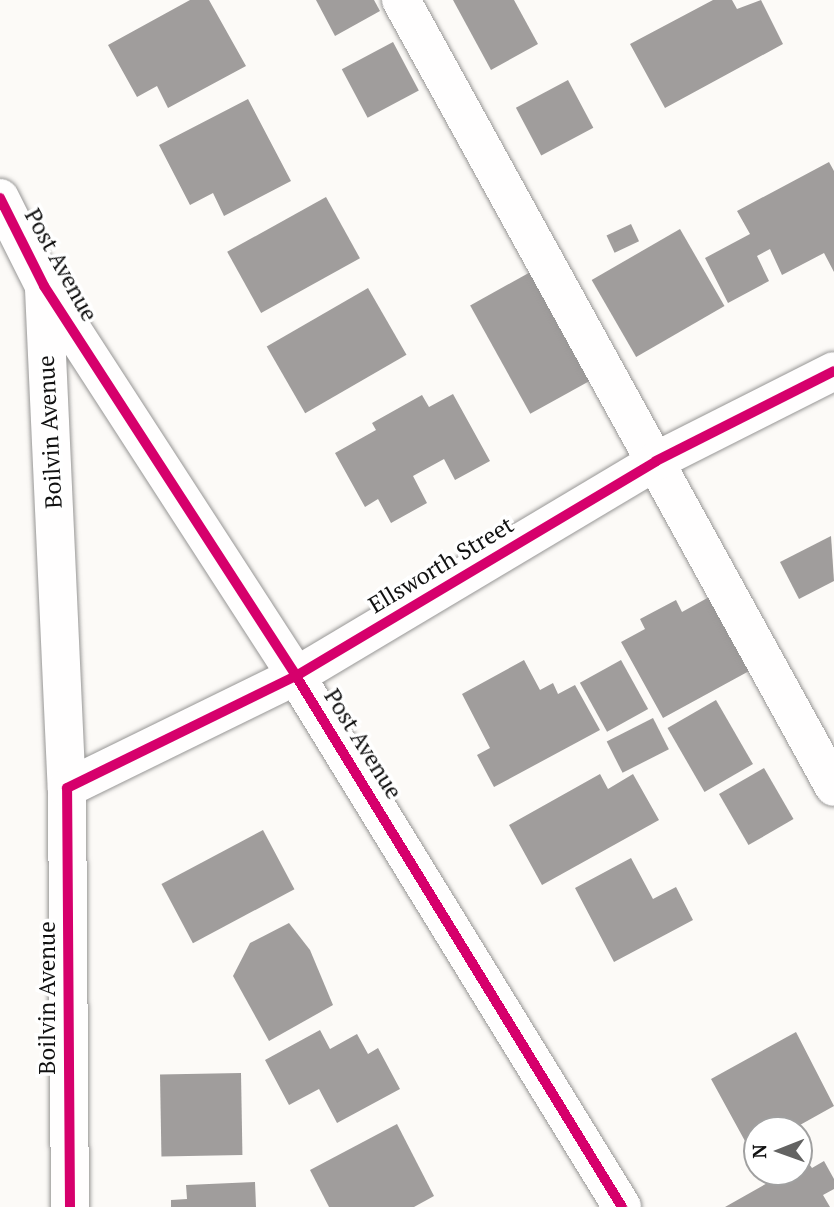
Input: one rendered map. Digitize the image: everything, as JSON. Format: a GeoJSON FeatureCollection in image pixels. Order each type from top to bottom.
{"type":"FeatureCollection","features":[{"type":"Feature","properties":{"kind":"street"},"geometry":{"type":"LineString","coordinates":[[401,0],[834,787]]}},
{"type":"Feature","properties":{"kind":"street","name":"Post Avenue"},"geometry":{"type":"LineString","coordinates":[[0,198],[44,286],[296,676],[622,1207]]}},
{"type":"Feature","properties":{"kind":"street","name":"Boilvin Avenue"},"geometry":{"type":"LineString","coordinates":[[44,286],[67,788],[70,1207]]}},
{"type":"Feature","properties":{"kind":"street","name":"Ellsworth Street"},"geometry":{"type":"LineString","coordinates":[[67,788],[296,676],[656,461],[834,371]]}},
{"type":"Feature","properties":{"kind":"building"},"geometry":{"type":"Polygon","coordinates":[[[190,0],[209,0],[246,66],[168,108],[157,86],[137,97],[108,45],[190,0]]]}},
{"type":"Feature","properties":{"kind":"building"},"geometry":{"type":"Polygon","coordinates":[[[316,0],[374,0],[380,11],[335,36],[316,0]]]}},
{"type":"Feature","properties":{"kind":"building"},"geometry":{"type":"Polygon","coordinates":[[[453,0],[514,0],[538,44],[491,70],[453,0]]]}},
{"type":"Feature","properties":{"kind":"building"},"geometry":{"type":"Polygon","coordinates":[[[713,0],[732,0],[737,9],[761,0],[783,44],[665,108],[630,44],[713,0]]]}},
{"type":"Feature","properties":{"kind":"building"},"geometry":{"type":"Polygon","coordinates":[[[393,42],[419,91],[368,118],[342,69],[393,42]]]}},
{"type":"Feature","properties":{"kind":"building"},"geometry":{"type":"Polygon","coordinates":[[[568,80],[593,128],[541,155],[516,108],[568,80]]]}},
{"type":"Feature","properties":{"kind":"building"},"geometry":{"type":"Polygon","coordinates":[[[248,99],[291,181],[224,216],[213,193],[190,205],[159,145],[248,99]]]}},
{"type":"Feature","properties":{"kind":"building"},"geometry":{"type":"Polygon","coordinates":[[[829,162],[834,171],[834,272],[824,253],[782,275],[770,249],[757,256],[769,281],[728,303],[705,258],[750,234],[737,211],[829,162]]]}},
{"type":"Feature","properties":{"kind":"building"},"geometry":{"type":"Polygon","coordinates":[[[326,197],[360,258],[261,313],[227,252],[326,197]]]}},
{"type":"Feature","properties":{"kind":"building"},"geometry":{"type":"Polygon","coordinates":[[[631,224],[639,241],[615,253],[607,235],[631,224]]]}},
{"type":"Feature","properties":{"kind":"building"},"geometry":{"type":"Polygon","coordinates":[[[680,229],[724,306],[636,357],[592,280],[680,229]]]}},
{"type":"Feature","properties":{"kind":"building"},"geometry":{"type":"Polygon","coordinates":[[[534,270],[594,378],[530,414],[470,305],[534,270]]]}},
{"type":"Feature","properties":{"kind":"building"},"geometry":{"type":"Polygon","coordinates":[[[368,288],[406,355],[305,413],[267,347],[368,288]]]}},
{"type":"Feature","properties":{"kind":"building"},"geometry":{"type":"Polygon","coordinates":[[[453,394],[490,461],[455,480],[444,459],[413,476],[427,503],[391,523],[378,499],[365,507],[335,453],[376,430],[372,423],[422,395],[429,407],[453,394]]]}},
{"type":"Feature","properties":{"kind":"building"},"geometry":{"type":"Polygon","coordinates":[[[831,536],[834,581],[799,599],[780,562],[831,536]]]}},
{"type":"Feature","properties":{"kind":"building"},"geometry":{"type":"Polygon","coordinates":[[[711,596],[751,670],[663,718],[621,642],[645,629],[640,619],[676,600],[682,612],[711,596]]]}},
{"type":"Feature","properties":{"kind":"building"},"geometry":{"type":"Polygon","coordinates":[[[524,660],[540,690],[553,683],[558,694],[575,685],[600,730],[494,787],[477,755],[490,748],[462,694],[524,660]]]}},
{"type":"Feature","properties":{"kind":"building"},"geometry":{"type":"Polygon","coordinates":[[[621,660],[648,709],[607,732],[580,683],[621,660]]]}},
{"type":"Feature","properties":{"kind":"building"},"geometry":{"type":"Polygon","coordinates":[[[716,700],[753,764],[705,792],[668,728],[716,700]]]}},
{"type":"Feature","properties":{"kind":"building"},"geometry":{"type":"Polygon","coordinates":[[[653,718],[669,749],[623,773],[607,742],[653,718]]]}},
{"type":"Feature","properties":{"kind":"building"},"geometry":{"type":"Polygon","coordinates":[[[764,768],[794,819],[748,845],[719,794],[764,768]]]}},
{"type":"Feature","properties":{"kind":"building"},"geometry":{"type":"Polygon","coordinates":[[[600,774],[608,789],[633,774],[659,820],[542,885],[509,825],[600,774]]]}},
{"type":"Feature","properties":{"kind":"building"},"geometry":{"type":"Polygon","coordinates":[[[263,830],[294,889],[193,943],[161,884],[263,830]]]}},
{"type":"Feature","properties":{"kind":"building"},"geometry":{"type":"Polygon","coordinates":[[[631,858],[653,899],[676,887],[693,920],[614,962],[575,888],[631,858]]]}},
{"type":"Feature","properties":{"kind":"building"},"geometry":{"type":"Polygon","coordinates":[[[289,923],[310,950],[333,1005],[269,1041],[233,976],[250,943],[289,923]]]}},
{"type":"Feature","properties":{"kind":"building"},"geometry":{"type":"Polygon","coordinates":[[[320,1030],[330,1049],[357,1034],[368,1054],[378,1048],[400,1089],[337,1123],[319,1089],[289,1105],[265,1060],[320,1030]]]}},
{"type":"Feature","properties":{"kind":"building"},"geometry":{"type":"Polygon","coordinates":[[[796,1032],[834,1106],[813,1118],[743,1116],[743,1137],[711,1079],[796,1032]]]}},
{"type":"Feature","properties":{"kind":"building"},"geometry":{"type":"Polygon","coordinates":[[[241,1073],[242,1155],[161,1156],[160,1074],[241,1073]]]}},
{"type":"Feature","properties":{"kind":"building"},"geometry":{"type":"Polygon","coordinates":[[[397,1124],[434,1196],[414,1207],[329,1207],[310,1170],[397,1124]]]}},
{"type":"Feature","properties":{"kind":"building"},"geometry":{"type":"Polygon","coordinates":[[[824,1161],[834,1179],[834,1189],[823,1195],[830,1207],[725,1207],[762,1186],[813,1186],[813,1167],[824,1161]]]}},
{"type":"Feature","properties":{"kind":"building"},"geometry":{"type":"Polygon","coordinates":[[[255,1182],[256,1207],[171,1207],[171,1200],[187,1199],[186,1185],[255,1182]]]}},
{"type":"Feature","properties":{"kind":"cycle path"},"geometry":{"type":"LineString","coordinates":[[0,198],[44,286],[296,676],[622,1207]]}},
{"type":"Feature","properties":{"kind":"cycle path"},"geometry":{"type":"LineString","coordinates":[[70,1207],[67,788],[296,676],[656,461],[834,371]]}}]}
